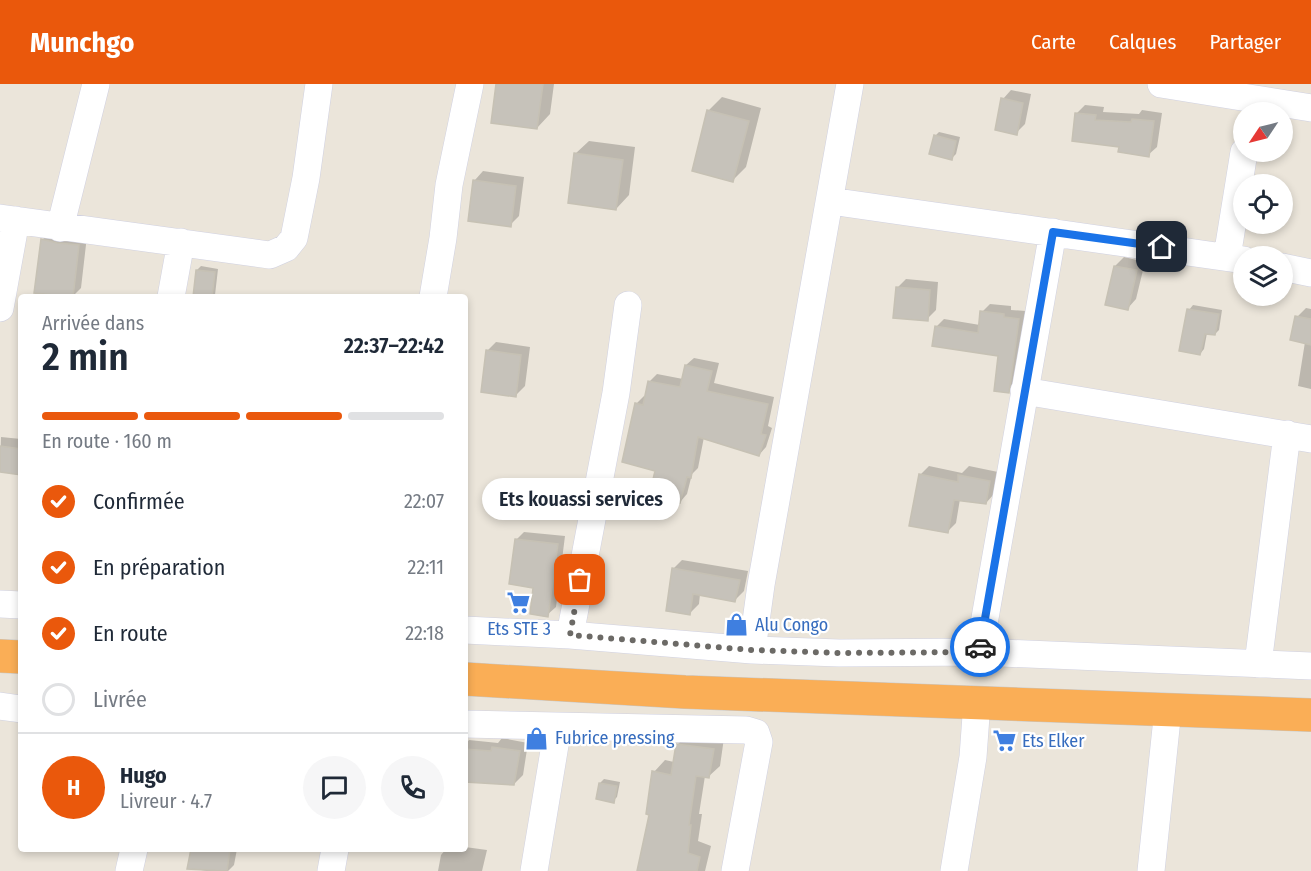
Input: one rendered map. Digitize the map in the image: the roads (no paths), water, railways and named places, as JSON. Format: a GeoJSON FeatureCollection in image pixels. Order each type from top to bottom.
{"type":"FeatureCollection","features":[{"type":"Feature","properties":{"kind":"highway"},"geometry":{"type":"LineString","coordinates":[[0,656],[18,657]]}},
{"type":"Feature","properties":{"kind":"highway"},"geometry":{"type":"LineString","coordinates":[[468,679],[685,692],[1311,715]]}},
{"type":"Feature","properties":{"kind":"street"},"geometry":{"type":"LineString","coordinates":[[60,228],[96,84]]}},
{"type":"Feature","properties":{"kind":"street"},"geometry":{"type":"LineString","coordinates":[[0,308],[8,219],[60,228],[270,255],[286,248],[294,238],[306,178],[319,84]]}},
{"type":"Feature","properties":{"kind":"street"},"geometry":{"type":"LineString","coordinates":[[434,294],[449,185],[470,84]]}},
{"type":"Feature","properties":{"kind":"street"},"geometry":{"type":"LineString","coordinates":[[752,650],[761,585],[850,84]]}},
{"type":"Feature","properties":{"kind":"street"},"geometry":{"type":"LineString","coordinates":[[1161,84],[1311,108]]}},
{"type":"Feature","properties":{"kind":"street"},"geometry":{"type":"LineString","coordinates":[[1236,246],[1243,162]]}},
{"type":"Feature","properties":{"kind":"street"},"geometry":{"type":"LineString","coordinates":[[830,201],[1233,258]]}},
{"type":"Feature","properties":{"kind":"street"},"geometry":{"type":"LineString","coordinates":[[979,652],[1053,232]]}},
{"type":"Feature","properties":{"kind":"street"},"geometry":{"type":"LineString","coordinates":[[172,294],[182,242]]}},
{"type":"Feature","properties":{"kind":"street"},"geometry":{"type":"LineString","coordinates":[[1293,269],[1311,273]]}},
{"type":"Feature","properties":{"kind":"street"},"geometry":{"type":"LineString","coordinates":[[570,635],[616,393],[628,305]]}},
{"type":"Feature","properties":{"kind":"street"},"geometry":{"type":"LineString","coordinates":[[1024,391],[1299,436],[1258,664]]}},
{"type":"Feature","properties":{"kind":"street"},"geometry":{"type":"LineString","coordinates":[[0,604],[18,606]]}},
{"type":"Feature","properties":{"kind":"street"},"geometry":{"type":"LineString","coordinates":[[468,630],[570,635],[752,650],[839,653],[979,652],[1311,666]]}},
{"type":"Feature","properties":{"kind":"street"},"geometry":{"type":"LineString","coordinates":[[954,871],[973,758],[977,702]]}},
{"type":"Feature","properties":{"kind":"street"},"geometry":{"type":"LineString","coordinates":[[0,706],[18,709]]}},
{"type":"Feature","properties":{"kind":"street"},"geometry":{"type":"LineString","coordinates":[[1151,871],[1168,710]]}},
{"type":"Feature","properties":{"kind":"street"},"geometry":{"type":"LineString","coordinates":[[468,724],[746,730],[756,733],[759,742],[735,871]]}},
{"type":"Feature","properties":{"kind":"street"},"geometry":{"type":"LineString","coordinates":[[534,871],[558,727]]}},
{"type":"Feature","properties":{"kind":"street"},"geometry":{"type":"LineString","coordinates":[[129,871],[133,852]]}},
{"type":"Feature","properties":{"kind":"street"},"geometry":{"type":"LineString","coordinates":[[331,871],[334,852]]}},
{"type":"Feature","properties":{"kind":"place","name":"Ets kouassi services"},"geometry":{"type":"Point","coordinates":[580,580]}},
{"type":"Feature","properties":{"kind":"place","name":"Ets STE 3"},"geometry":{"type":"Point","coordinates":[519,603]}},
{"type":"Feature","properties":{"kind":"place","name":"Alu Congo"},"geometry":{"type":"Point","coordinates":[737,625]}},
{"type":"Feature","properties":{"kind":"place","name":"Fubrice pressing"},"geometry":{"type":"Point","coordinates":[537,738]}},
{"type":"Feature","properties":{"kind":"place","name":"Ets Elker"},"geometry":{"type":"Point","coordinates":[1004,741]}}]}
